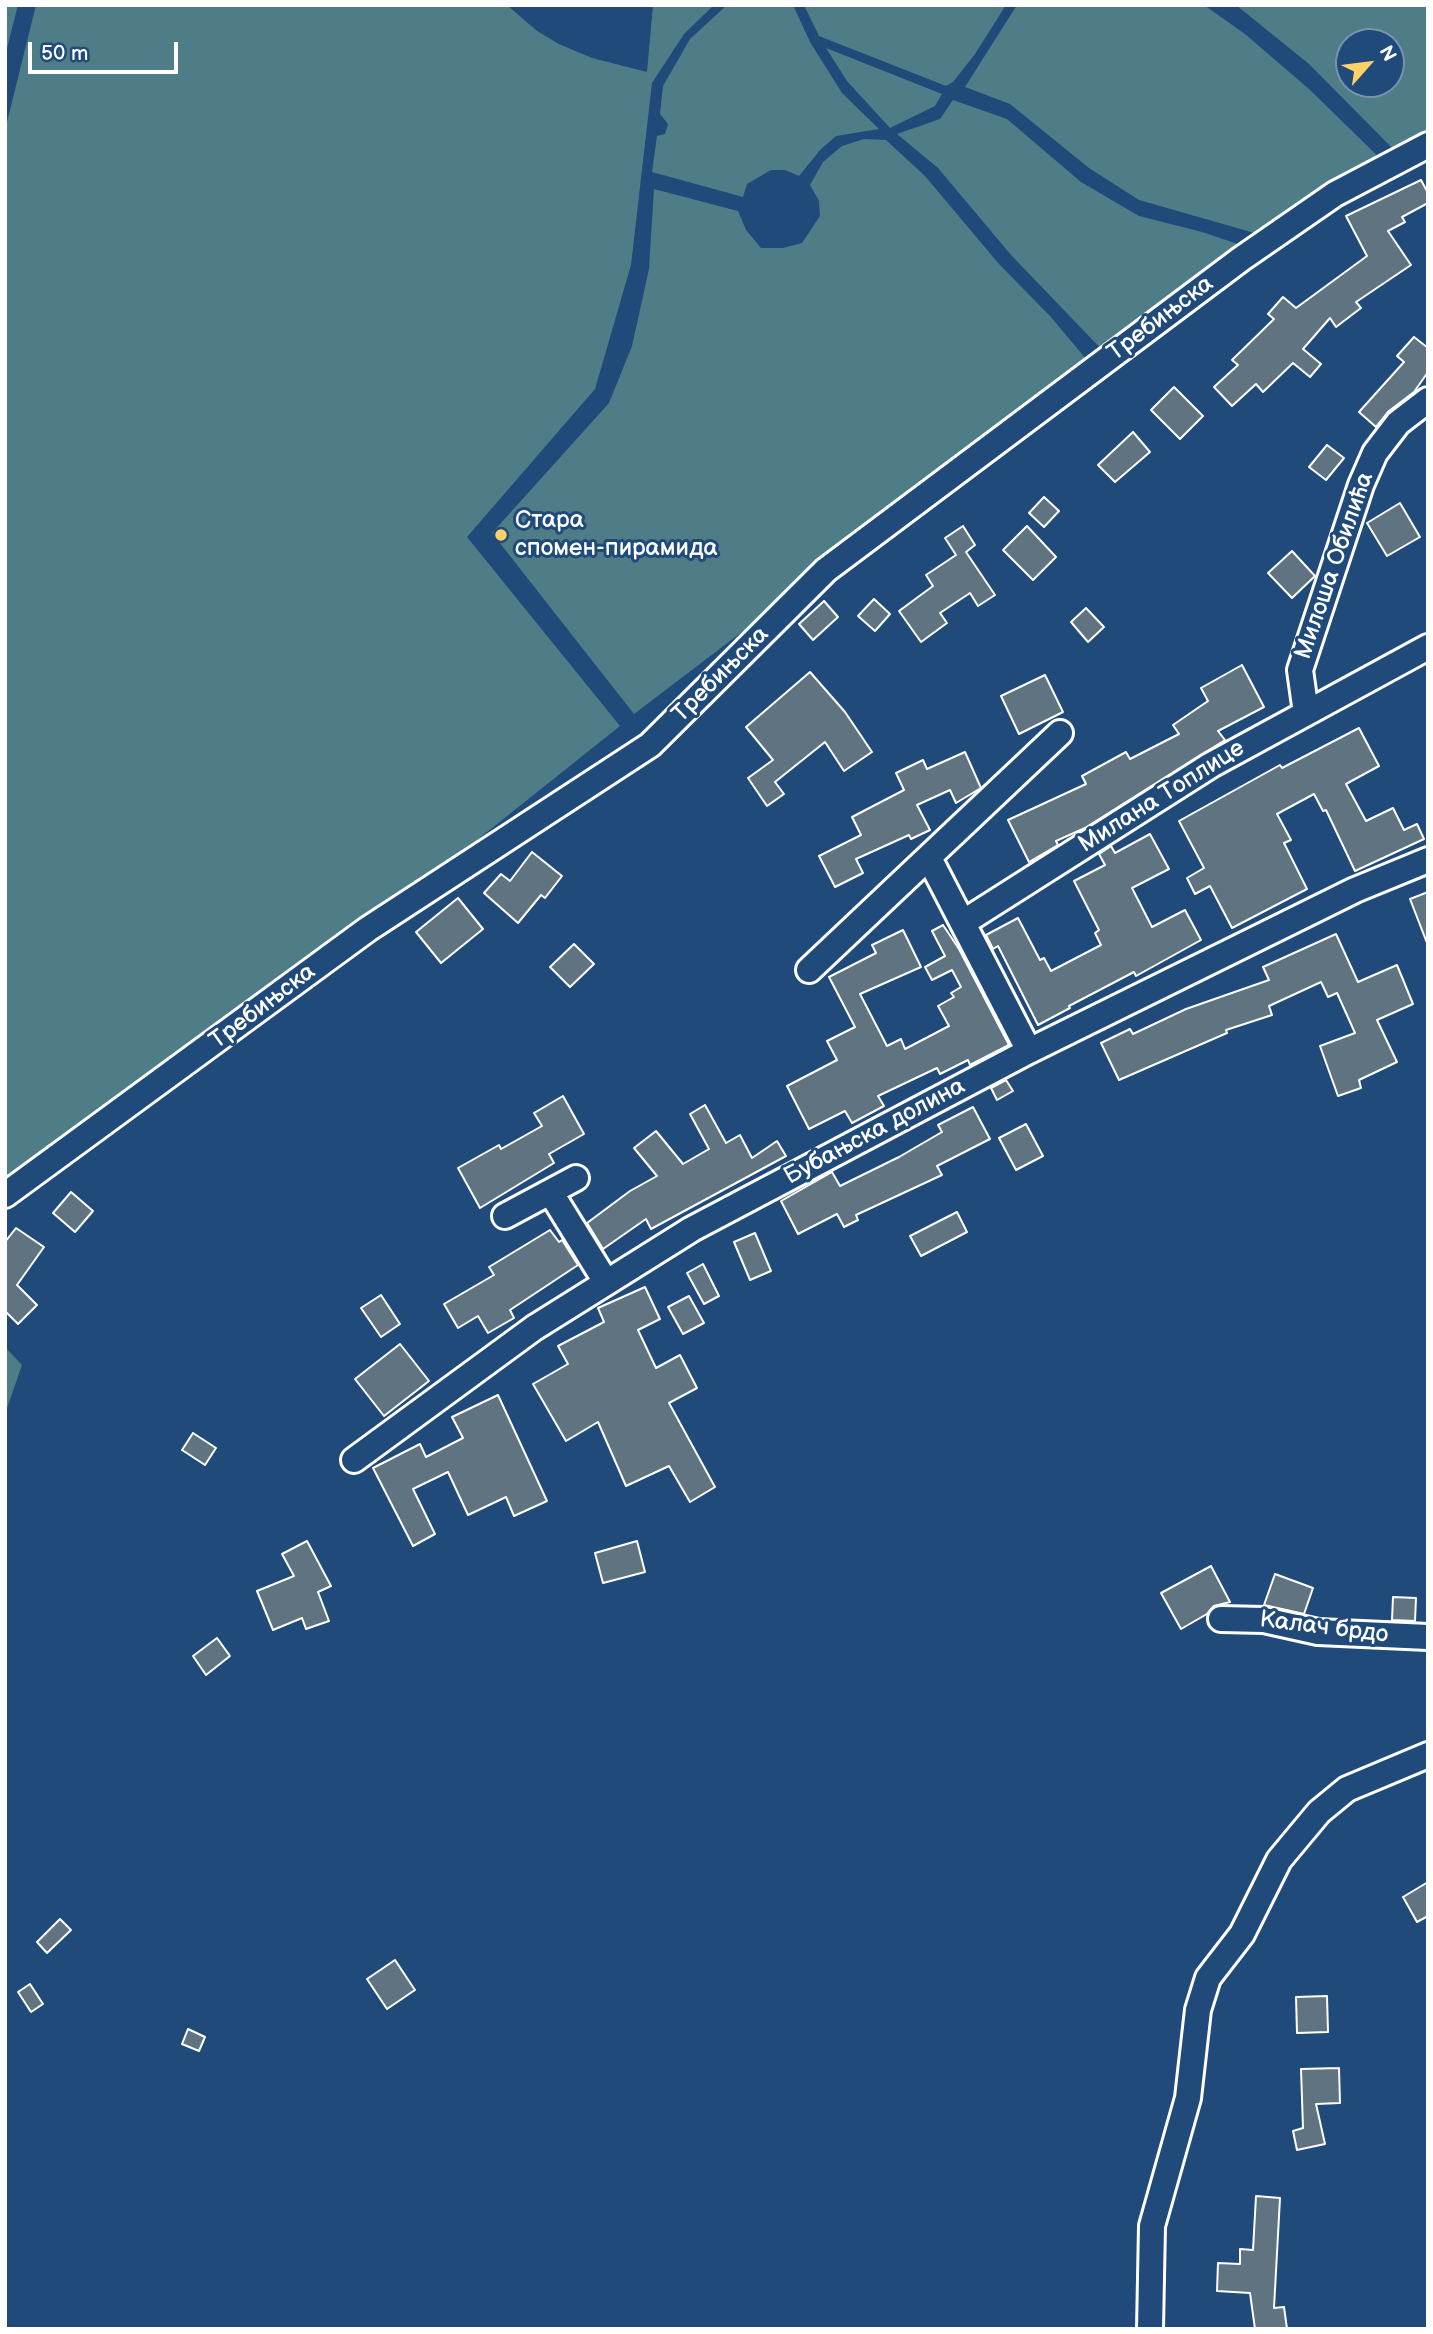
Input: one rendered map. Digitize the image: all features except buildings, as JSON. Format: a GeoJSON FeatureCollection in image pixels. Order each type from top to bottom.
{"type":"FeatureCollection","features":[{"type":"Feature","properties":{"kind":"street","name":"Требињска"},"geometry":{"type":"LineString","coordinates":[[5,1195],[368,929],[650,745],[826,570],[1241,259],[1335,194],[1428,145]]}},
{"type":"Feature","properties":{"kind":"street","name":"Милоша Обилића"},"geometry":{"type":"LineString","coordinates":[[1306,713],[1300,670],[1361,485],[1375,453],[1398,423],[1428,400]]}},
{"type":"Feature","properties":{"kind":"street","name":"Милана Топлице"},"geometry":{"type":"LineString","coordinates":[[964,922],[1211,765],[1428,647]]}},
{"type":"Feature","properties":{"kind":"street"},"geometry":{"type":"LineString","coordinates":[[809,970],[1060,733]]}},
{"type":"Feature","properties":{"kind":"street"},"geometry":{"type":"LineString","coordinates":[[929,858],[1028,1051]]}},
{"type":"Feature","properties":{"kind":"street","name":"Бубањска долина"},"geometry":{"type":"LineString","coordinates":[[354,1460],[493,1357],[692,1229],[1028,1051],[1355,890],[1428,860]]}},
{"type":"Feature","properties":{"kind":"street"},"geometry":{"type":"LineString","coordinates":[[505,1216],[551,1194],[576,1178]]}},
{"type":"Feature","properties":{"kind":"street"},"geometry":{"type":"LineString","coordinates":[[551,1194],[606,1282]]}},
{"type":"Feature","properties":{"kind":"street","name":"Калач брдо"},"geometry":{"type":"LineString","coordinates":[[1221,1619],[1264,1620],[1318,1632],[1428,1637]]}},
{"type":"Feature","properties":{"kind":"street"},"geometry":{"type":"LineString","coordinates":[[1150,2329],[1152,2226],[1188,2098],[1198,2010],[1208,1978],[1242,1934],[1279,1860],[1319,1812],[1347,1789],[1428,1755]]}},
{"type":"Feature","properties":{"kind":"green space"},"geometry":{"type":"Polygon","coordinates":[[[5,5],[18,5],[5,56],[5,5]]]}},
{"type":"Feature","properties":{"kind":"green space"},"geometry":{"type":"Polygon","coordinates":[[[36,5],[507,5],[537,31],[559,44],[592,58],[647,72],[653,5],[714,5],[684,34],[652,83],[631,265],[595,389],[467,537],[620,726],[408,895],[5,1182],[5,130],[36,5]]]}},
{"type":"Feature","properties":{"kind":"green space"},"geometry":{"type":"Polygon","coordinates":[[[727,5],[793,5],[810,42],[842,93],[879,129],[836,136],[821,149],[799,176],[785,170],[771,170],[747,184],[743,197],[652,172],[657,136],[665,134],[668,124],[660,114],[663,86],[690,39],[727,5]]]}},
{"type":"Feature","properties":{"kind":"green space"},"geometry":{"type":"Polygon","coordinates":[[[804,5],[1006,5],[975,54],[953,82],[946,86],[819,36],[804,5]]]}},
{"type":"Feature","properties":{"kind":"green space"},"geometry":{"type":"Polygon","coordinates":[[[1017,5],[1204,5],[1245,34],[1309,89],[1388,166],[1272,238],[1139,200],[1089,168],[1010,104],[965,87],[1017,5]]]}},
{"type":"Feature","properties":{"kind":"green space"},"geometry":{"type":"Polygon","coordinates":[[[1236,5],[1428,5],[1428,148],[1405,161],[1343,98],[1405,98],[1405,28],[1335,28],[1335,90],[1309,64],[1236,5]]]}},
{"type":"Feature","properties":{"kind":"green space"},"geometry":{"type":"Polygon","coordinates":[[[826,48],[942,94],[935,106],[890,128],[847,81],[826,48]]]}},
{"type":"Feature","properties":{"kind":"green space"},"geometry":{"type":"Polygon","coordinates":[[[953,100],[1007,119],[1081,182],[1139,216],[1202,232],[1256,250],[1108,356],[1011,255],[938,168],[897,134],[940,119],[953,100]]]}},
{"type":"Feature","properties":{"kind":"green space"},"geometry":{"type":"Polygon","coordinates":[[[864,139],[886,140],[925,176],[999,264],[1050,316],[1092,366],[634,714],[492,533],[609,403],[632,346],[649,269],[654,189],[738,211],[746,230],[761,248],[783,248],[802,243],[820,216],[819,201],[810,185],[823,162],[842,146],[864,139]]]}},
{"type":"Feature","properties":{"kind":"green space"},"geometry":{"type":"Polygon","coordinates":[[[5,1347],[22,1365],[5,1414],[5,1347]]]}},
{"type":"Feature","properties":{"kind":"place","name":"Стара спомен-пирамида"},"geometry":{"type":"Point","coordinates":[501,535]}}]}
